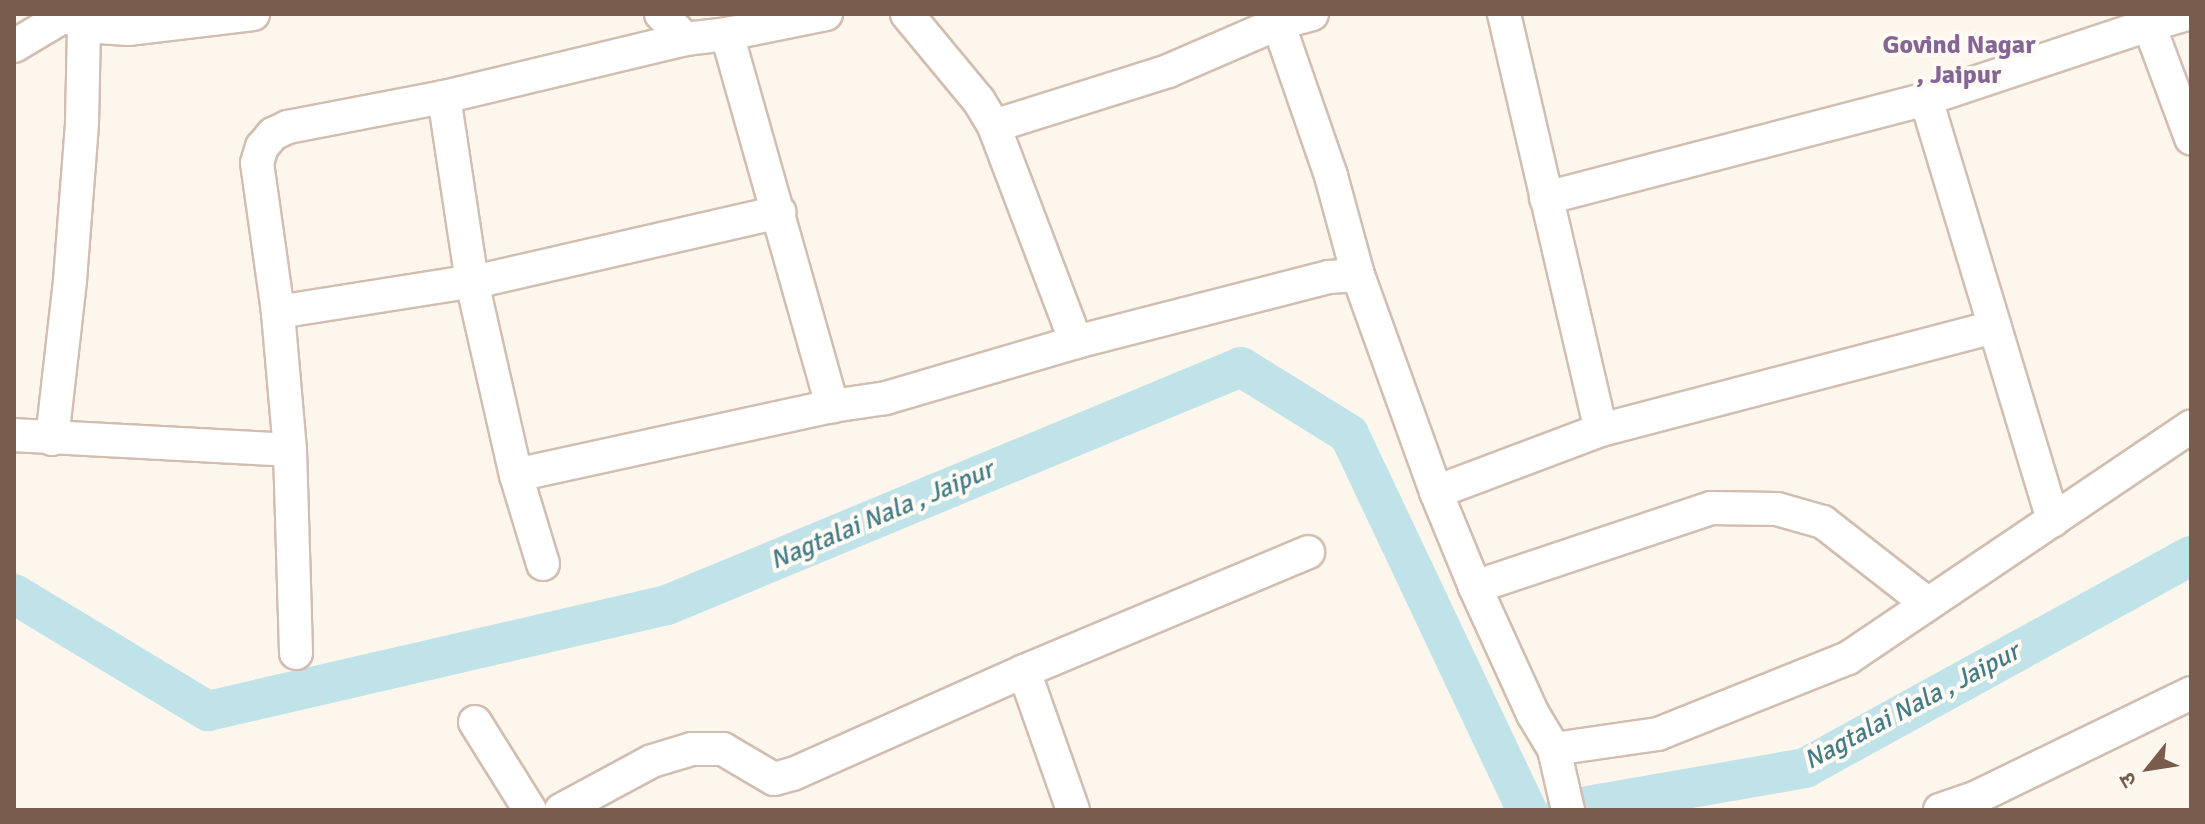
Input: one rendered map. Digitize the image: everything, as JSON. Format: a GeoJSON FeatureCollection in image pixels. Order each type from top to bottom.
{"type":"FeatureCollection","features":[{"type":"Feature","properties":{"kind":"street"},"geometry":{"type":"LineString","coordinates":[[14,46],[73,18],[128,29],[253,14]]}},
{"type":"Feature","properties":{"kind":"street"},"geometry":{"type":"LineString","coordinates":[[661,14],[685,39]]}},
{"type":"Feature","properties":{"kind":"street"},"geometry":{"type":"LineString","coordinates":[[296,653],[290,450],[278,312],[257,163],[262,147],[273,134],[288,127],[444,97],[685,39],[727,34],[826,14]]}},
{"type":"Feature","properties":{"kind":"street"},"geometry":{"type":"LineString","coordinates":[[907,14],[979,101],[994,126],[1076,342]]}},
{"type":"Feature","properties":{"kind":"street"},"geometry":{"type":"LineString","coordinates":[[994,126],[1168,71],[1277,18],[1312,14]]}},
{"type":"Feature","properties":{"kind":"street"},"geometry":{"type":"LineString","coordinates":[[1504,14],[1601,430]]}},
{"type":"Feature","properties":{"kind":"street"},"geometry":{"type":"LineString","coordinates":[[1546,198],[1926,99],[2187,14]]}},
{"type":"Feature","properties":{"kind":"street"},"geometry":{"type":"LineString","coordinates":[[52,439],[70,280],[82,123],[73,18]]}},
{"type":"Feature","properties":{"kind":"street"},"geometry":{"type":"LineString","coordinates":[[1277,18],[1331,176],[1358,275],[1436,492],[1560,780],[1658,734],[1848,658],[2191,427]]}},
{"type":"Feature","properties":{"kind":"street"},"geometry":{"type":"LineString","coordinates":[[2149,25],[2191,138]]}},
{"type":"Feature","properties":{"kind":"street"},"geometry":{"type":"LineString","coordinates":[[727,34],[832,406]]}},
{"type":"Feature","properties":{"kind":"street"},"geometry":{"type":"LineString","coordinates":[[444,97],[472,282],[516,475],[543,564]]}},
{"type":"Feature","properties":{"kind":"street"},"geometry":{"type":"LineString","coordinates":[[1926,99],[2053,520]]}},
{"type":"Feature","properties":{"kind":"street"},"geometry":{"type":"LineString","coordinates":[[278,312],[472,282],[779,212]]}},
{"type":"Feature","properties":{"kind":"street"},"geometry":{"type":"LineString","coordinates":[[516,475],[832,406],[886,398],[1076,342],[1329,277],[1358,275]]}},
{"type":"Feature","properties":{"kind":"street"},"geometry":{"type":"LineString","coordinates":[[1436,492],[1601,430],[1995,327]]}},
{"type":"Feature","properties":{"kind":"street"},"geometry":{"type":"LineString","coordinates":[[14,435],[290,450]]}},
{"type":"Feature","properties":{"kind":"street"},"geometry":{"type":"LineString","coordinates":[[1475,587],[1711,508],[1777,509],[1823,522],[1928,604]]}},
{"type":"Feature","properties":{"kind":"street"},"geometry":{"type":"LineString","coordinates":[[561,810],[652,761],[692,749],[723,749],[774,779],[793,774],[1024,671],[1308,552]]}},
{"type":"Feature","properties":{"kind":"street"},"geometry":{"type":"LineString","coordinates":[[1024,671],[1073,810]]}},
{"type":"Feature","properties":{"kind":"street"},"geometry":{"type":"LineString","coordinates":[[1940,810],[1977,804],[2191,693]]}},
{"type":"Feature","properties":{"kind":"street"},"geometry":{"type":"LineString","coordinates":[[475,722],[530,810]]}},
{"type":"Feature","properties":{"kind":"waterway","name":"Nagtalai Nala , Jaipur"},"geometry":{"type":"LineString","coordinates":[[14,594],[208,711],[667,605],[1241,367],[1349,434],[1527,810]]}},
{"type":"Feature","properties":{"kind":"waterway","name":"Nagtalai Nala , Jaipur"},"geometry":{"type":"LineString","coordinates":[[1565,810],[1805,768],[2191,556]]}},
{"type":"Feature","properties":{"kind":"district","name":"Govind Nagar , Jaipur"},"geometry":{"type":"Point","coordinates":[1959,61]}}]}
